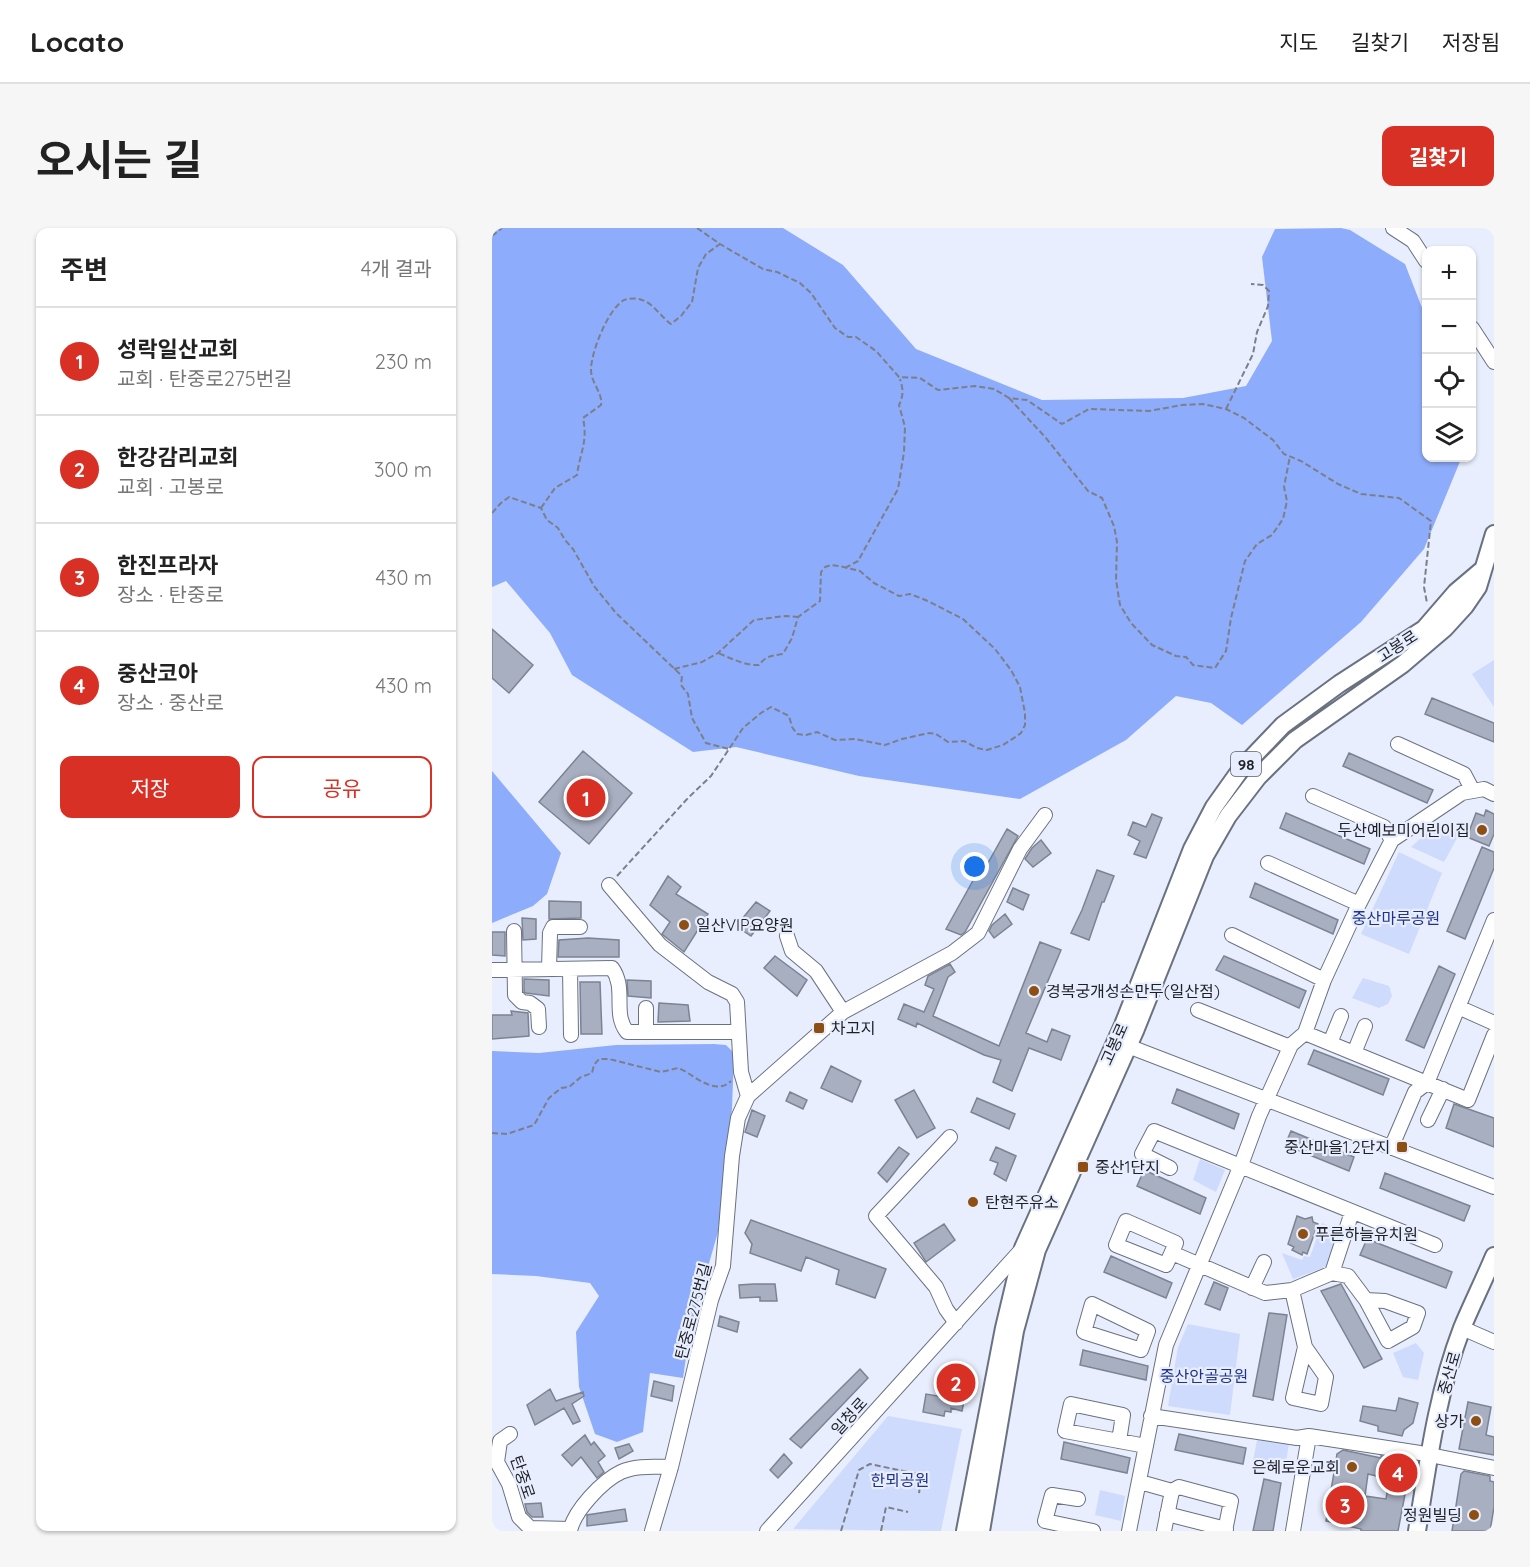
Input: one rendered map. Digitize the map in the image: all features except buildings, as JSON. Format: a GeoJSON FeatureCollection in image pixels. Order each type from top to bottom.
{"type":"FeatureCollection","features":[{"type":"Feature","properties":{"kind":"main road"},"geometry":{"type":"LineString","coordinates":[[1494,534],[1482,570],[1494,587]]}},
{"type":"Feature","properties":{"kind":"main road","name":"고봉로"},"geometry":{"type":"LineString","coordinates":[[981,1531],[1015,1331],[1036,1250],[1122,1044],[1192,849],[1214,807],[1240,769],[1283,724],[1424,629],[1456,592],[1482,570]]}},
{"type":"Feature","properties":{"kind":"main road","name":"고봉로"},"geometry":{"type":"LineString","coordinates":[[965,1531],[1004,1328],[1023,1248],[1122,1044]]}},
{"type":"Feature","properties":{"kind":"main road","name":"중산로"},"geometry":{"type":"LineString","coordinates":[[1417,1531],[1441,1398],[1462,1328],[1494,1256]]}},
{"type":"Feature","properties":{"kind":"street"},"geometry":{"type":"LineString","coordinates":[[1393,228],[1413,241],[1422,255]]}},
{"type":"Feature","properties":{"kind":"street"},"geometry":{"type":"LineString","coordinates":[[1476,334],[1494,362]]}},
{"type":"Feature","properties":{"kind":"street"},"geometry":{"type":"LineString","coordinates":[[1398,744],[1464,774],[1473,791]]}},
{"type":"Feature","properties":{"kind":"street"},"geometry":{"type":"LineString","coordinates":[[1129,1531],[1166,1345],[1290,1047],[1305,1033],[1324,980],[1359,904],[1392,840],[1462,793],[1484,789],[1494,794]]}},
{"type":"Feature","properties":{"kind":"street"},"geometry":{"type":"LineString","coordinates":[[1313,796],[1384,827],[1392,840]]}},
{"type":"Feature","properties":{"kind":"street","name":"탄중로275번길"},"geometry":{"type":"LineString","coordinates":[[652,1531],[671,1467],[711,1300],[723,1266],[732,1156],[738,1118],[748,1096],[843,1012],[952,952],[978,933],[1020,849],[1045,815]]}},
{"type":"Feature","properties":{"kind":"street"},"geometry":{"type":"LineString","coordinates":[[1268,862],[1359,904]]}},
{"type":"Feature","properties":{"kind":"street"},"geometry":{"type":"LineString","coordinates":[[609,885],[660,945],[708,982],[732,994],[737,1002],[741,1072],[748,1096]]}},
{"type":"Feature","properties":{"kind":"street"},"geometry":{"type":"LineString","coordinates":[[1391,1148],[1415,1092],[1427,1083],[1458,1007],[1490,939],[1494,920]]}},
{"type":"Feature","properties":{"kind":"street"},"geometry":{"type":"LineString","coordinates":[[549,969],[550,933],[554,927],[580,927]]}},
{"type":"Feature","properties":{"kind":"street"},"geometry":{"type":"LineString","coordinates":[[514,931],[515,995],[522,1002],[530,1003],[538,1009],[539,1027]]}},
{"type":"Feature","properties":{"kind":"street"},"geometry":{"type":"LineString","coordinates":[[1232,935],[1324,980]]}},
{"type":"Feature","properties":{"kind":"street"},"geometry":{"type":"LineString","coordinates":[[786,936],[792,951],[816,971],[843,1012]]}},
{"type":"Feature","properties":{"kind":"street"},"geometry":{"type":"LineString","coordinates":[[492,970],[612,968],[619,977],[621,1024],[627,1032],[738,1032]]}},
{"type":"Feature","properties":{"kind":"street"},"geometry":{"type":"LineString","coordinates":[[570,969],[571,1035]]}},
{"type":"Feature","properties":{"kind":"street"},"geometry":{"type":"LineString","coordinates":[[1458,1007],[1494,1023]]}},
{"type":"Feature","properties":{"kind":"street"},"geometry":{"type":"LineString","coordinates":[[646,1008],[646,1032]]}},
{"type":"Feature","properties":{"kind":"street"},"geometry":{"type":"LineString","coordinates":[[1198,1010],[1290,1047]]}},
{"type":"Feature","properties":{"kind":"street"},"geometry":{"type":"LineString","coordinates":[[1330,1043],[1341,1016]]}},
{"type":"Feature","properties":{"kind":"street"},"geometry":{"type":"LineString","coordinates":[[1354,1053],[1365,1026]]}},
{"type":"Feature","properties":{"kind":"street"},"geometry":{"type":"LineString","coordinates":[[1305,1033],[1468,1100],[1494,1035]]}},
{"type":"Feature","properties":{"kind":"street"},"geometry":{"type":"LineString","coordinates":[[1122,1044],[1494,1187]]}},
{"type":"Feature","properties":{"kind":"street"},"geometry":{"type":"LineString","coordinates":[[1428,1120],[1443,1089]]}},
{"type":"Feature","properties":{"kind":"street"},"geometry":{"type":"LineString","coordinates":[[1170,1168],[1142,1154],[1154,1131],[1435,1245]]}},
{"type":"Feature","properties":{"kind":"street"},"geometry":{"type":"LineString","coordinates":[[950,1137],[876,1216],[936,1287],[946,1309],[956,1323]]}},
{"type":"Feature","properties":{"kind":"street"},"geometry":{"type":"LineString","coordinates":[[1332,1273],[1352,1212]]}},
{"type":"Feature","properties":{"kind":"street","name":"일청로"},"geometry":{"type":"LineString","coordinates":[[767,1531],[1023,1248]]}},
{"type":"Feature","properties":{"kind":"street"},"geometry":{"type":"LineString","coordinates":[[1172,1253],[1265,1293],[1292,1290],[1332,1273],[1348,1276],[1366,1300]]}},
{"type":"Feature","properties":{"kind":"street"},"geometry":{"type":"LineString","coordinates":[[1252,1288],[1264,1262]]}},
{"type":"Feature","properties":{"kind":"street"},"geometry":{"type":"LineString","coordinates":[[1292,1290],[1305,1347]]}},
{"type":"Feature","properties":{"kind":"street"},"geometry":{"type":"LineString","coordinates":[[1092,1304],[1149,1331],[1145,1338],[1141,1350],[1084,1332],[1092,1304]]}},
{"type":"Feature","properties":{"kind":"street"},"geometry":{"type":"LineString","coordinates":[[1462,1328],[1494,1342]]}},
{"type":"Feature","properties":{"kind":"street"},"geometry":{"type":"LineString","coordinates":[[1145,1338],[1166,1345]]}},
{"type":"Feature","properties":{"kind":"street"},"geometry":{"type":"LineString","coordinates":[[1151,1416],[1297,1438],[1309,1436],[1494,1468]]}},
{"type":"Feature","properties":{"kind":"street","name":"탄중로"},"geometry":{"type":"LineString","coordinates":[[510,1434],[500,1441],[497,1462],[509,1484],[519,1517],[530,1528],[570,1530]]}},
{"type":"Feature","properties":{"kind":"street"},"geometry":{"type":"LineString","coordinates":[[1293,1531],[1309,1436]]}},
{"type":"Feature","properties":{"kind":"street"},"geometry":{"type":"LineString","coordinates":[[1119,1441],[1146,1446]]}},
{"type":"Feature","properties":{"kind":"street"},"geometry":{"type":"LineString","coordinates":[[570,1530],[582,1505],[620,1472],[640,1467],[671,1467]]}},
{"type":"Feature","properties":{"kind":"street"},"geometry":{"type":"LineString","coordinates":[[1140,1482],[1172,1491],[1179,1487],[1231,1501],[1226,1530],[1167,1514]]}},
{"type":"Feature","properties":{"kind":"street"},"geometry":{"type":"LineString","coordinates":[[1164,1531],[1172,1491]]}},
{"type":"Feature","properties":{"kind":"street"},"geometry":{"type":"LineString","coordinates":[[1078,1499],[1052,1495],[1046,1521],[1093,1531]]}},
{"type":"Feature","properties":{"kind":"path"},"geometry":{"type":"LineString","coordinates":[[492,236],[502,228]]}},
{"type":"Feature","properties":{"kind":"path"},"geometry":{"type":"LineString","coordinates":[[697,228],[764,269],[777,272],[800,283],[811,293],[836,328],[848,337],[856,337],[876,351],[899,377],[903,388],[903,397],[899,405],[905,427],[898,489],[858,561],[845,568]]}},
{"type":"Feature","properties":{"kind":"path"},"geometry":{"type":"LineString","coordinates":[[541,508],[555,488],[577,475],[580,456],[585,446],[583,418],[601,405],[602,401],[593,383],[591,369],[596,342],[605,324],[622,301],[628,298],[644,300],[671,324],[692,302],[698,268],[706,254],[720,244]]}},
{"type":"Feature","properties":{"kind":"path"},"geometry":{"type":"LineString","coordinates":[[1226,409],[1252,354],[1257,332],[1268,306],[1269,291],[1263,285],[1251,284]]}},
{"type":"Feature","properties":{"kind":"path"},"geometry":{"type":"LineString","coordinates":[[899,377],[920,378],[938,390],[975,386],[994,389],[1009,398],[1046,438],[1088,491],[1102,498],[1114,526],[1117,542],[1116,580],[1120,605],[1131,623],[1152,645],[1176,656],[1186,657],[1193,665],[1215,668],[1226,651],[1231,618],[1245,561],[1257,544],[1272,535],[1283,519],[1287,501],[1284,487],[1290,456]]}},
{"type":"Feature","properties":{"kind":"path"},"geometry":{"type":"LineString","coordinates":[[1009,398],[1027,400],[1062,424],[1089,409],[1149,411],[1203,404],[1226,409],[1244,418],[1273,440],[1284,454],[1338,484],[1361,494],[1399,498],[1431,521],[1424,587],[1427,603]]}},
{"type":"Feature","properties":{"kind":"path"},"geometry":{"type":"LineString","coordinates":[[492,513],[501,502],[509,497],[541,508],[547,520],[558,528],[594,586],[616,613],[682,676],[681,685],[688,694],[692,718],[706,743],[729,749]]}},
{"type":"Feature","properties":{"kind":"path"},"geometry":{"type":"LineString","coordinates":[[609,885],[688,798],[700,788],[743,728],[771,707],[789,716],[797,734],[806,735],[817,732],[835,740],[855,739],[885,745],[929,733],[936,734],[948,742],[963,741],[987,750],[1003,745],[1021,733],[1025,725],[1020,687],[1011,670],[995,649],[963,619],[910,594],[899,596],[874,583],[860,571],[831,565],[825,567],[821,572],[820,601],[798,617],[792,638],[783,654],[765,657],[759,665],[750,666],[743,661],[718,653]]}},
{"type":"Feature","properties":{"kind":"path"},"geometry":{"type":"LineString","coordinates":[[674,669],[702,662],[718,653],[754,620],[785,616],[798,617]]}},
{"type":"Feature","properties":{"kind":"path"},"geometry":{"type":"LineString","coordinates":[[492,1133],[507,1134],[534,1125],[549,1098],[561,1089],[574,1084],[581,1077],[592,1073],[599,1059],[609,1059],[661,1072],[678,1068],[694,1076],[700,1082],[716,1086],[727,1084],[741,1072]]}},
{"type":"Feature","properties":{"kind":"path"},"geometry":{"type":"LineString","coordinates":[[841,1531],[859,1470],[870,1464],[922,1475],[919,1493]]}},
{"type":"Feature","properties":{"kind":"path"},"geometry":{"type":"LineString","coordinates":[[881,1531],[886,1507],[908,1512]]}},
{"type":"Feature","properties":{"kind":"green space"},"geometry":{"type":"Polygon","coordinates":[[[1494,660],[1494,707],[1472,674],[1494,660]]]}},
{"type":"Feature","properties":{"kind":"green space"},"geometry":{"type":"Polygon","coordinates":[[[1438,823],[1461,831],[1444,862],[1411,847],[1438,823]]]}},
{"type":"Feature","properties":{"kind":"green space","name":"중산마루공원"},"geometry":{"type":"Polygon","coordinates":[[[1399,852],[1442,873],[1409,954],[1361,934],[1399,852]]]}},
{"type":"Feature","properties":{"kind":"green space"},"geometry":{"type":"Polygon","coordinates":[[[1363,978],[1389,986],[1392,996],[1388,1004],[1379,1008],[1352,998],[1363,978]]]}},
{"type":"Feature","properties":{"kind":"green space"},"geometry":{"type":"Polygon","coordinates":[[[1200,1159],[1225,1170],[1216,1192],[1193,1180],[1200,1159]]]}},
{"type":"Feature","properties":{"kind":"green space"},"geometry":{"type":"Polygon","coordinates":[[[1322,1223],[1339,1229],[1328,1266],[1293,1279],[1282,1253],[1302,1260],[1304,1256],[1310,1257],[1322,1223]]]}},
{"type":"Feature","properties":{"kind":"green space","name":"중산안골공원"},"geometry":{"type":"Polygon","coordinates":[[[1188,1324],[1240,1334],[1230,1415],[1168,1406],[1178,1347],[1188,1324]]]}},
{"type":"Feature","properties":{"kind":"green space"},"geometry":{"type":"Polygon","coordinates":[[[1416,1343],[1424,1353],[1418,1380],[1403,1377],[1393,1353],[1416,1343]]]}},
{"type":"Feature","properties":{"kind":"green space","name":"한뫼공원"},"geometry":{"type":"Polygon","coordinates":[[[888,1416],[962,1429],[941,1531],[793,1529],[888,1416]]]}},
{"type":"Feature","properties":{"kind":"green space"},"geometry":{"type":"Polygon","coordinates":[[[1257,1440],[1289,1444],[1285,1467],[1253,1461],[1257,1440]]]}},
{"type":"Feature","properties":{"kind":"green space"},"geometry":{"type":"Polygon","coordinates":[[[1100,1490],[1125,1496],[1121,1521],[1095,1515],[1100,1490]]]}},
{"type":"Feature","properties":{"kind":"shaded area"},"geometry":{"type":"Polygon","coordinates":[[[492,228],[783,228],[843,265],[916,349],[1042,400],[1183,398],[1246,386],[1272,341],[1262,257],[1275,229],[1341,228],[1350,230],[1405,264],[1422,308],[1422,462],[1460,462],[1424,549],[1361,622],[1242,725],[1211,703],[1176,696],[1126,740],[1020,799],[859,776],[736,747],[693,752],[572,675],[550,633],[506,581],[492,587],[492,228]]]}},
{"type":"Feature","properties":{"kind":"shaded area"},"geometry":{"type":"Polygon","coordinates":[[[492,771],[561,853],[547,894],[533,906],[492,923],[492,771]]]}},
{"type":"Feature","properties":{"kind":"shaded area"},"geometry":{"type":"Polygon","coordinates":[[[616,1045],[726,1045],[734,1053],[732,1109],[718,1232],[690,1330],[683,1378],[650,1373],[643,1432],[617,1442],[595,1434],[579,1387],[576,1332],[599,1296],[590,1283],[536,1276],[492,1274],[492,1051],[539,1053],[616,1045]]]}},
{"type":"Feature","properties":{"kind":"place","name":"성락일산교회"},"geometry":{"type":"Point","coordinates":[586,798]}},
{"type":"Feature","properties":{"kind":"place","name":"두산예보미어린이집"},"geometry":{"type":"Point","coordinates":[1482,830]}},
{"type":"Feature","properties":{"kind":"place","name":"일산VIP요양원"},"geometry":{"type":"Point","coordinates":[684,925]}},
{"type":"Feature","properties":{"kind":"place","name":"경복궁개성손만두(일산점)"},"geometry":{"type":"Point","coordinates":[1034,991]}},
{"type":"Feature","properties":{"kind":"place","name":"차고지"},"geometry":{"type":"Point","coordinates":[819,1028]}},
{"type":"Feature","properties":{"kind":"place","name":"중산마을1.2단지"},"geometry":{"type":"Point","coordinates":[1402,1147]}},
{"type":"Feature","properties":{"kind":"place","name":"중산1단지"},"geometry":{"type":"Point","coordinates":[1083,1167]}},
{"type":"Feature","properties":{"kind":"place","name":"탄현주유소"},"geometry":{"type":"Point","coordinates":[973,1202]}},
{"type":"Feature","properties":{"kind":"place","name":"푸른하늘유치원"},"geometry":{"type":"Point","coordinates":[1303,1234]}},
{"type":"Feature","properties":{"kind":"place","name":"한강감리교회"},"geometry":{"type":"Point","coordinates":[956,1383]}},
{"type":"Feature","properties":{"kind":"place","name":"상가"},"geometry":{"type":"Point","coordinates":[1476,1421]}},
{"type":"Feature","properties":{"kind":"place","name":"은혜로운교회"},"geometry":{"type":"Point","coordinates":[1352,1467]}},
{"type":"Feature","properties":{"kind":"place","name":"중산코아"},"geometry":{"type":"Point","coordinates":[1398,1473]}},
{"type":"Feature","properties":{"kind":"place","name":"한진프라자"},"geometry":{"type":"Point","coordinates":[1345,1505]}},
{"type":"Feature","properties":{"kind":"place","name":"정원빌딩"},"geometry":{"type":"Point","coordinates":[1474,1515]}}]}
